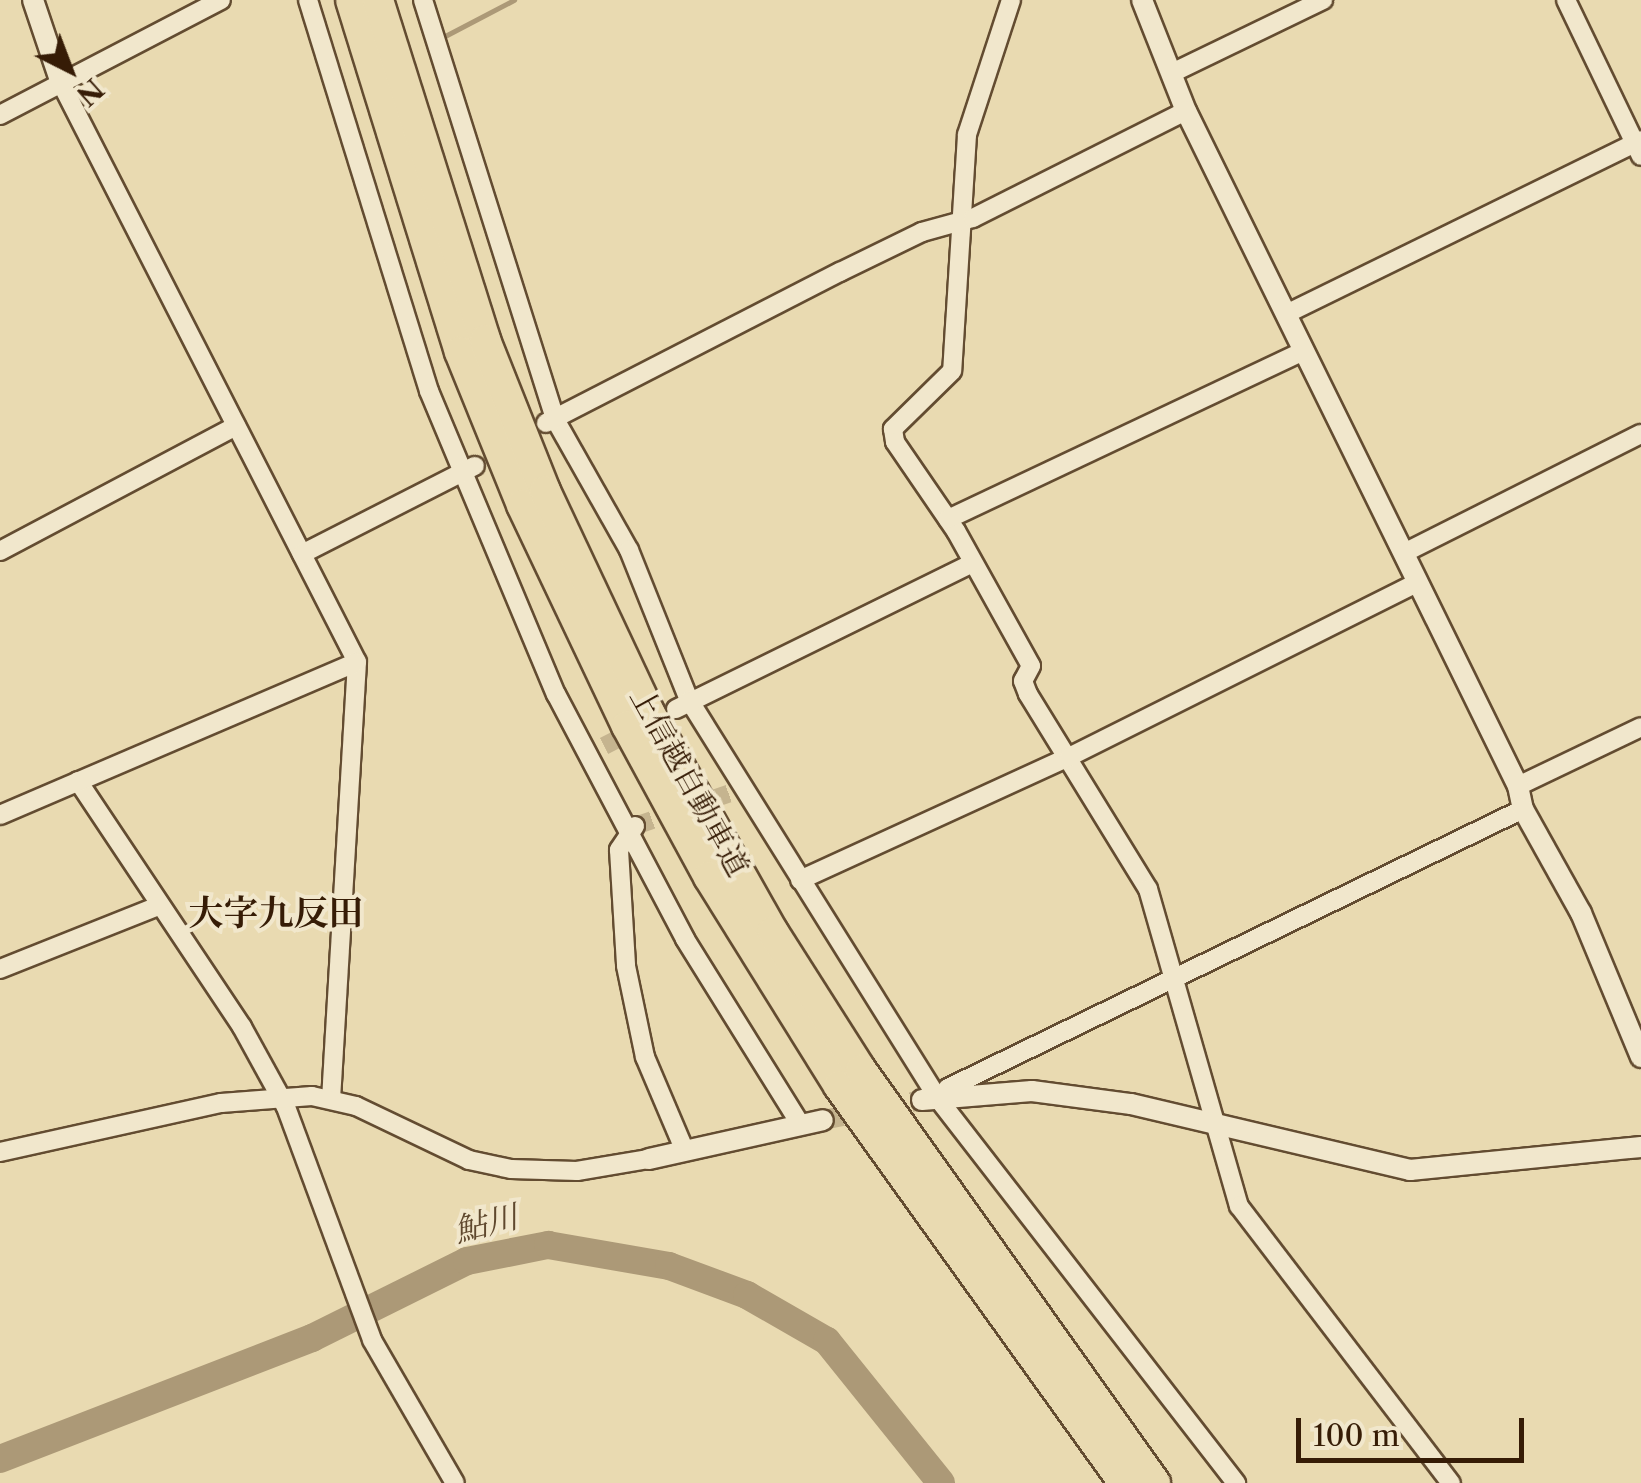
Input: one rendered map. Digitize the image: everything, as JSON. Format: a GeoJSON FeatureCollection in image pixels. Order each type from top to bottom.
{"type":"FeatureCollection","features":[{"type":"Feature","properties":{"kind":"highway","name":"上信越自動車道"},"geometry":{"type":"LineString","coordinates":[[351,0],[460,352],[548,565],[626,726],[709,877],[830,1071],[1124,1483]]}},
{"type":"Feature","properties":{"kind":"highway","name":"上信越自動車道"},"geometry":{"type":"LineString","coordinates":[[378,0],[485,340],[545,491],[650,714],[773,932],[861,1070],[1155,1483]]}},
{"type":"Feature","properties":{"kind":"street"},"geometry":{"type":"LineString","coordinates":[[33,0],[61,83],[357,662],[332,1098]]}},
{"type":"Feature","properties":{"kind":"street"},"geometry":{"type":"LineString","coordinates":[[0,115],[220,0]]}},
{"type":"Feature","properties":{"kind":"street"},"geometry":{"type":"LineString","coordinates":[[308,0],[379,243],[556,694],[597,749],[684,939],[800,1124]]}},
{"type":"Feature","properties":{"kind":"street"},"geometry":{"type":"LineString","coordinates":[[423,0],[551,422],[629,550],[682,705],[800,880],[931,1100],[1236,1483]]}},
{"type":"Feature","properties":{"kind":"street"},"geometry":{"type":"LineString","coordinates":[[1011,0],[968,136],[959,217],[952,371],[893,428],[895,442],[948,519],[1031,666],[1022,681],[1028,694],[1148,889],[1176,976],[1212,1126],[1239,1206],[1451,1483]]}},
{"type":"Feature","properties":{"kind":"street"},"geometry":{"type":"LineString","coordinates":[[1142,0],[1186,111],[1518,786],[1523,809],[1581,913],[1641,1057]]}},
{"type":"Feature","properties":{"kind":"street"},"geometry":{"type":"LineString","coordinates":[[1172,74],[1323,0]]}},
{"type":"Feature","properties":{"kind":"street"},"geometry":{"type":"LineString","coordinates":[[1286,314],[1639,147],[1566,0]]}},
{"type":"Feature","properties":{"kind":"street"},"geometry":{"type":"LineString","coordinates":[[551,422],[840,272],[959,217],[973,218],[1186,111]]}},
{"type":"Feature","properties":{"kind":"street"},"geometry":{"type":"LineString","coordinates":[[948,519],[1304,351]]}},
{"type":"Feature","properties":{"kind":"street"},"geometry":{"type":"LineString","coordinates":[[0,551],[236,426]]}},
{"type":"Feature","properties":{"kind":"street"},"geometry":{"type":"LineString","coordinates":[[1404,553],[1641,434]]}},
{"type":"Feature","properties":{"kind":"street"},"geometry":{"type":"LineString","coordinates":[[302,554],[468,470]]}},
{"type":"Feature","properties":{"kind":"street"},"geometry":{"type":"LineString","coordinates":[[682,705],[971,564]]}},
{"type":"Feature","properties":{"kind":"street"},"geometry":{"type":"LineString","coordinates":[[800,880],[1070,757],[1418,582]]}},
{"type":"Feature","properties":{"kind":"street"},"geometry":{"type":"LineString","coordinates":[[0,815],[357,662]]}},
{"type":"Feature","properties":{"kind":"street"},"geometry":{"type":"LineString","coordinates":[[1518,786],[1641,727]]}},
{"type":"Feature","properties":{"kind":"street"},"geometry":{"type":"LineString","coordinates":[[78,780],[158,906],[242,1027],[279,1096],[372,1340],[455,1483]]}},
{"type":"Feature","properties":{"kind":"street"},"geometry":{"type":"LineString","coordinates":[[931,1100],[948,1088],[1523,809]]}},
{"type":"Feature","properties":{"kind":"street"},"geometry":{"type":"LineString","coordinates":[[632,827],[619,850],[626,966],[645,1057],[684,1149]]}},
{"type":"Feature","properties":{"kind":"street"},"geometry":{"type":"LineString","coordinates":[[0,970],[158,906]]}},
{"type":"Feature","properties":{"kind":"street"},"geometry":{"type":"LineString","coordinates":[[931,1100],[1032,1091],[1130,1104],[1410,1170],[1641,1147]]}},
{"type":"Feature","properties":{"kind":"street"},"geometry":{"type":"LineString","coordinates":[[0,1152],[86,1129],[279,1096],[332,1098],[469,1160],[511,1169],[577,1171],[823,1120]]}},
{"type":"Feature","properties":{"kind":"waterway"},"geometry":{"type":"LineString","coordinates":[[445,36],[514,0]]}},
{"type":"Feature","properties":{"kind":"waterway","name":"鮎川"},"geometry":{"type":"LineString","coordinates":[[0,1459],[312,1338],[467,1261],[548,1245],[669,1266],[747,1295],[827,1341],[941,1483]]}},
{"type":"Feature","properties":{"kind":"tunnel"},"geometry":{"type":"LineString","coordinates":[[604,746],[676,709]]}},
{"type":"Feature","properties":{"kind":"tunnel"},"geometry":{"type":"LineString","coordinates":[[635,826],[733,792]]}},
{"type":"Feature","properties":{"kind":"tunnel"},"geometry":{"type":"LineString","coordinates":[[823,1120],[922,1100]]}},
{"type":"Feature","properties":{"kind":"district","name":"大字九反田"},"geometry":{"type":"Point","coordinates":[276,913]}}]}
